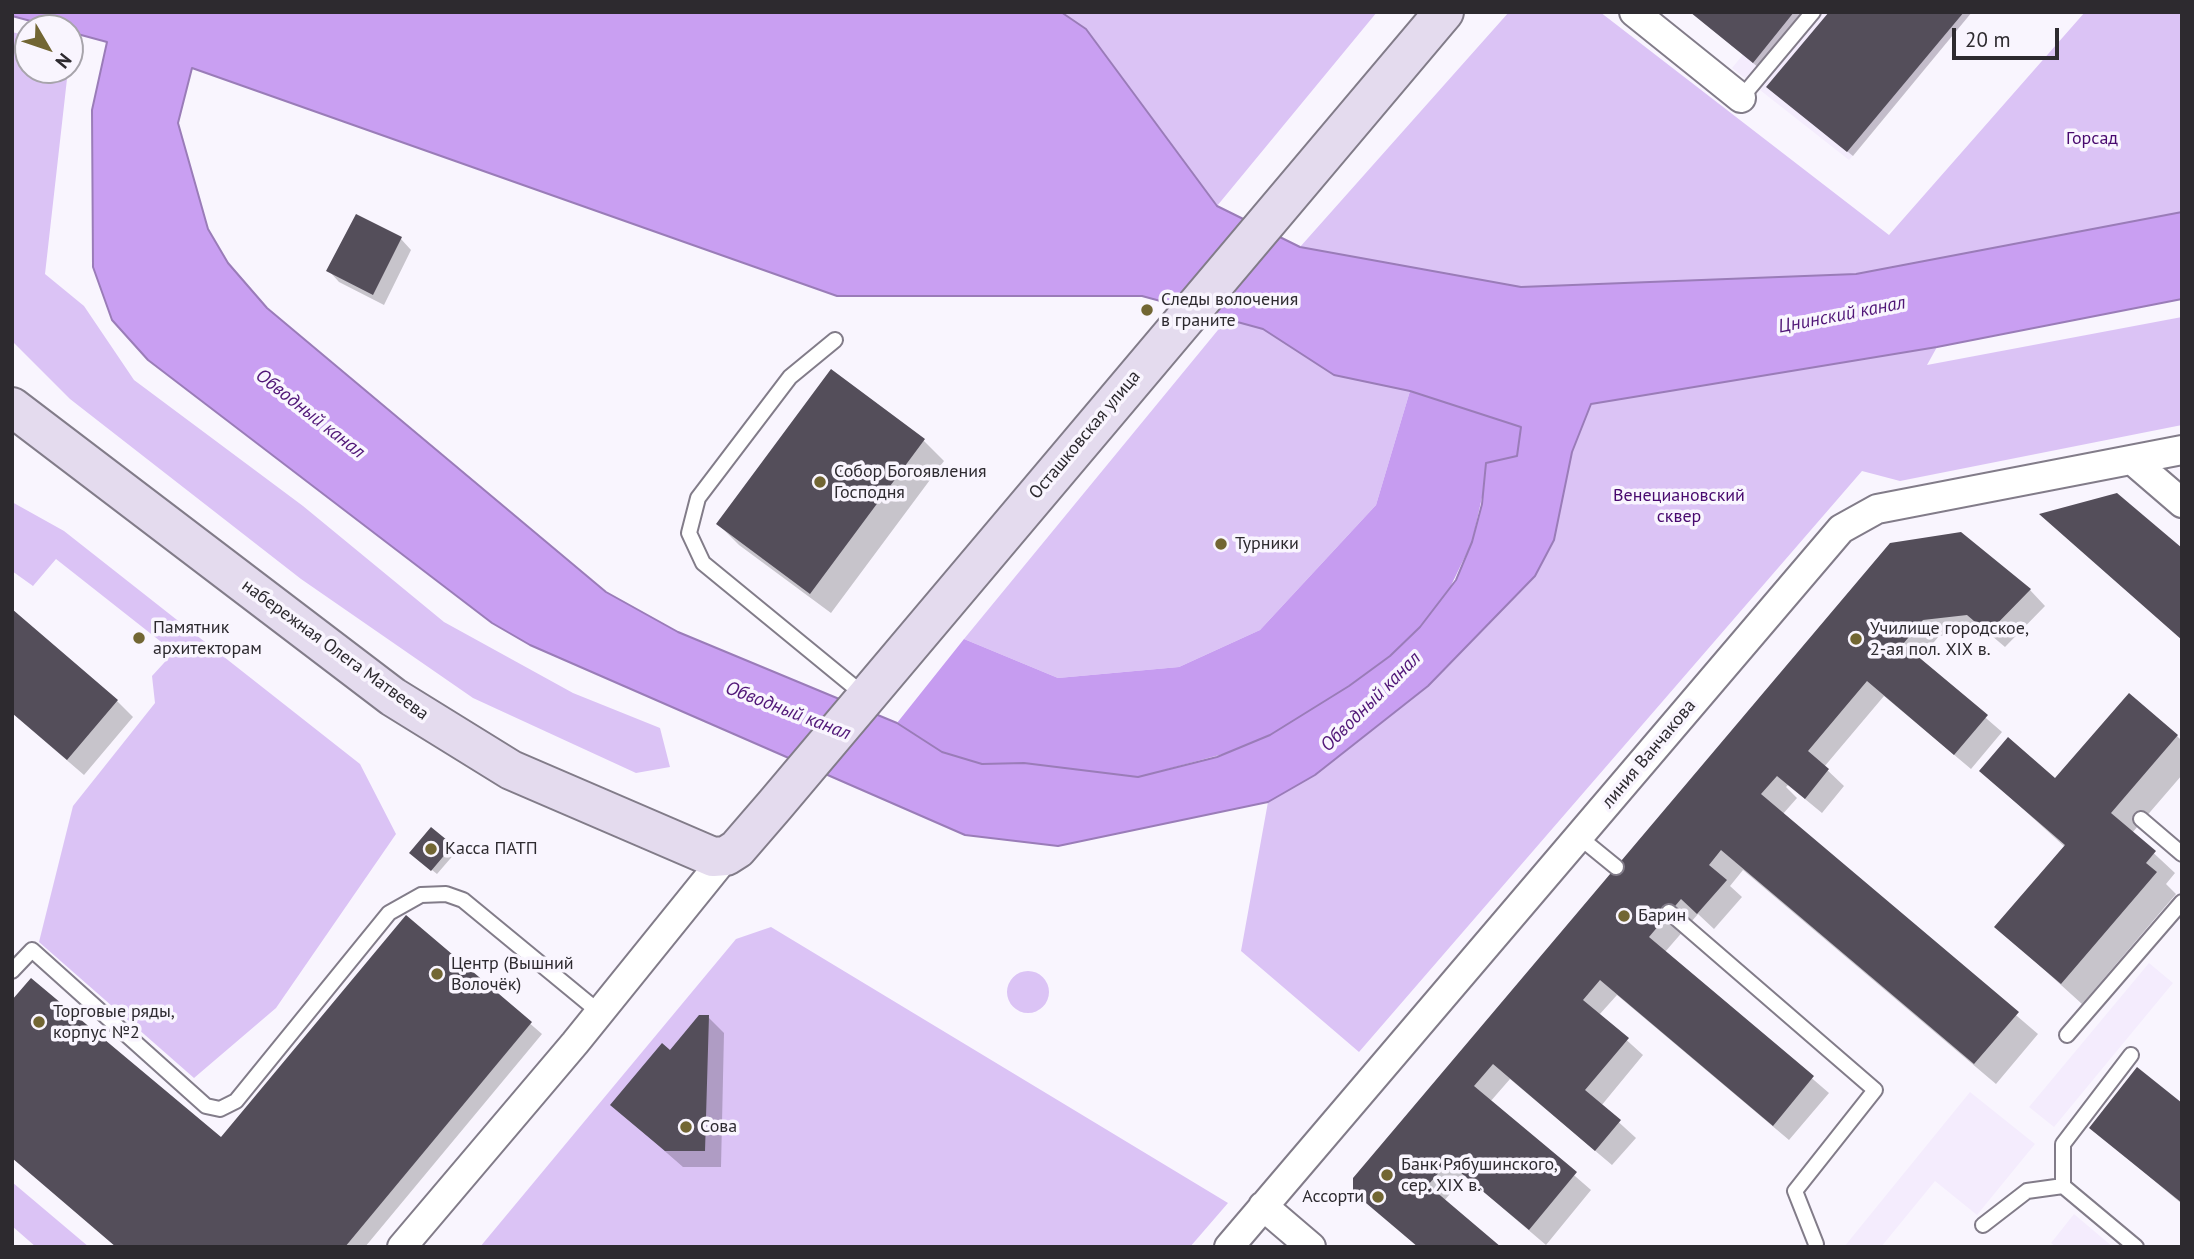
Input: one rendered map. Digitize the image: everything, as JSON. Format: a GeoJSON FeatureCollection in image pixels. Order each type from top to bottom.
{"type":"FeatureCollection","features":[{"type":"Feature","properties":{"kind":"street","name":"Осташковская улица"},"geometry":{"type":"LineString","coordinates":[[726,856],[737,849],[775,805],[1444,12]]}},
{"type":"Feature","properties":{"kind":"street"},"geometry":{"type":"LineString","coordinates":[[1634,12],[1741,98]]}},
{"type":"Feature","properties":{"kind":"street","name":"набережная Олега Матвеева"},"geometry":{"type":"LineString","coordinates":[[12,407],[393,696],[511,770],[713,857],[726,856]]}},
{"type":"Feature","properties":{"kind":"street","name":"линия Ванчакова"},"geometry":{"type":"LineString","coordinates":[[1228,1247],[1840,529],[1877,509],[2182,450]]}},
{"type":"Feature","properties":{"kind":"street"},"geometry":{"type":"LineString","coordinates":[[2132,460],[2182,503]]}},
{"type":"Feature","properties":{"kind":"street"},"geometry":{"type":"LineString","coordinates":[[402,1247],[726,856]]}},
{"type":"Feature","properties":{"kind":"street"},"geometry":{"type":"LineString","coordinates":[[1263,1206],[1311,1247]]}},
{"type":"Feature","properties":{"kind":"lane"},"geometry":{"type":"LineString","coordinates":[[1741,98],[1812,12]]}},
{"type":"Feature","properties":{"kind":"lane"},"geometry":{"type":"LineString","coordinates":[[835,340],[790,377],[698,498],[689,533],[703,563],[866,696]]}},
{"type":"Feature","properties":{"kind":"lane"},"geometry":{"type":"LineString","coordinates":[[2140,819],[2182,854]]}},
{"type":"Feature","properties":{"kind":"lane"},"geometry":{"type":"LineString","coordinates":[[1578,836],[1616,867]]}},
{"type":"Feature","properties":{"kind":"lane"},"geometry":{"type":"LineString","coordinates":[[12,971],[32,950],[206,1105],[220,1109],[236,1101],[389,913],[421,895],[446,894],[463,900],[599,1012]]}},
{"type":"Feature","properties":{"kind":"lane"},"geometry":{"type":"LineString","coordinates":[[2067,1035],[2182,902]]}},
{"type":"Feature","properties":{"kind":"lane"},"geometry":{"type":"LineString","coordinates":[[1670,912],[1875,1090],[1795,1191],[1816,1244]]}},
{"type":"Feature","properties":{"kind":"lane"},"geometry":{"type":"LineString","coordinates":[[2063,1186],[2063,1144],[2131,1055]]}},
{"type":"Feature","properties":{"kind":"lane"},"geometry":{"type":"LineString","coordinates":[[1983,1225],[2027,1191],[2063,1186],[2136,1247]]}},
{"type":"Feature","properties":{"kind":"shaded area"},"geometry":{"type":"Polygon","coordinates":[[[1778,12],[1972,12],[1849,160],[1732,68],[1778,12]]]}},
{"type":"Feature","properties":{"kind":"shaded area"},"geometry":{"type":"Polygon","coordinates":[[[1410,391],[1522,427],[1517,456],[1485,484],[1472,542],[1446,596],[1420,627],[1390,656],[1349,686],[1270,735],[1238,750],[1138,777],[1024,763],[982,764],[942,752],[897,723],[964,639],[1058,678],[1179,667],[1260,630],[1376,505],[1410,391]]]}},
{"type":"Feature","properties":{"kind":"shaded area"},"geometry":{"type":"Polygon","coordinates":[[[2149,963],[2173,983],[2054,1127],[2029,1107],[2149,963]]]}},
{"type":"Feature","properties":{"kind":"shaded area"},"geometry":{"type":"Polygon","coordinates":[[[1970,1092],[2035,1144],[1977,1215],[1935,1181],[1881,1247],[1844,1247],[1970,1092]]]}},
{"type":"Feature","properties":{"kind":"shaded area"},"geometry":{"type":"Polygon","coordinates":[[[2074,1214],[2113,1247],[2056,1247],[2051,1243],[2074,1214]]]}},
{"type":"Feature","properties":{"kind":"green space"},"geometry":{"type":"Polygon","coordinates":[[[1061,12],[1377,12],[1217,206],[1086,29],[1061,12]]]}},
{"type":"Feature","properties":{"kind":"green space","name":"Горсад"},"geometry":{"type":"Polygon","coordinates":[[[1509,12],[1600,12],[1889,235],[2085,12],[2182,12],[2182,212],[1856,274],[1521,287],[1300,247],[1509,12]]]}},
{"type":"Feature","properties":{"kind":"green space"},"geometry":{"type":"Polygon","coordinates":[[[12,32],[14,84],[66,84],[45,274],[84,306],[134,380],[303,506],[444,622],[573,693],[660,728],[670,767],[636,773],[473,698],[301,579],[70,399],[12,341],[12,32]]]}},
{"type":"Feature","properties":{"kind":"green space","name":"Венециановский сквер"},"geometry":{"type":"Polygon","coordinates":[[[2182,317],[2182,425],[1900,481],[1862,471],[1359,1052],[1241,951],[1268,802],[1315,775],[1428,686],[1535,576],[1554,540],[1572,452],[1590,404],[1937,347],[1927,365],[2182,317]]]}},
{"type":"Feature","properties":{"kind":"green space"},"geometry":{"type":"Polygon","coordinates":[[[1227,319],[1263,329],[1334,375],[1410,391],[1376,505],[1260,630],[1179,667],[1058,678],[964,639],[1227,319]]]}},
{"type":"Feature","properties":{"kind":"green space"},"geometry":{"type":"Polygon","coordinates":[[[12,502],[64,531],[360,764],[396,834],[276,1008],[194,1078],[39,942],[73,806],[155,703],[152,676],[174,652],[56,559],[33,586],[12,571],[12,502]]]}},
{"type":"Feature","properties":{"kind":"green space"},"geometry":{"type":"Polygon","coordinates":[[[771,927],[1228,1203],[1190,1247],[480,1247],[736,939],[771,927]]]}},
{"type":"Feature","properties":{"kind":"green space"},"geometry":{"type":"Polygon","coordinates":[[[1028,971],[1043,977],[1049,992],[1043,1007],[1028,1013],[1013,1007],[1007,992],[1013,977],[1028,971]]]}},
{"type":"Feature","properties":{"kind":"green space"},"geometry":{"type":"Polygon","coordinates":[[[12,1182],[89,1247],[36,1247],[12,1226],[12,1182]]]}},
{"type":"Feature","properties":{"kind":"water"},"geometry":{"type":"Polygon","coordinates":[[[12,12],[1061,12],[1086,29],[1217,206],[1300,247],[1521,287],[1856,274],[2182,212],[2182,299],[1937,347],[1591,404],[1572,452],[1554,540],[1535,576],[1428,686],[1315,775],[1268,802],[1058,846],[965,835],[530,645],[492,623],[148,360],[112,320],[93,267],[92,110],[107,42],[84,36],[84,14],[14,14],[14,17],[12,12]],[[192,68],[178,123],[208,229],[228,263],[267,308],[606,592],[678,632],[897,723],[942,752],[982,764],[1024,763],[1138,777],[1217,757],[1270,735],[1349,686],[1390,656],[1420,627],[1456,580],[1472,542],[1482,504],[1486,463],[1517,456],[1521,427],[1410,391],[1334,375],[1263,329],[1142,296],[837,296],[192,68]]]}},
{"type":"Feature","properties":{"kind":"building"},"geometry":{"type":"Polygon","coordinates":[[[1690,12],[1794,12],[1753,63],[1690,12]]]}},
{"type":"Feature","properties":{"kind":"building"},"geometry":{"type":"Polygon","coordinates":[[[1829,12],[1964,12],[1847,152],[1766,87],[1829,12]]]}},
{"type":"Feature","properties":{"kind":"building"},"geometry":{"type":"Polygon","coordinates":[[[356,214],[402,237],[373,295],[326,271],[356,214]]]}},
{"type":"Feature","properties":{"kind":"building","name":"Собор Богоявления Господня"},"geometry":{"type":"Polygon","coordinates":[[[831,369],[925,439],[810,594],[716,524],[831,369]]]}},
{"type":"Feature","properties":{"kind":"building"},"geometry":{"type":"Polygon","coordinates":[[[2117,493],[2182,548],[2182,640],[2039,514],[2117,493]]]}},
{"type":"Feature","properties":{"kind":"building"},"geometry":{"type":"Polygon","coordinates":[[[1961,532],[2031,589],[1988,633],[1967,615],[1923,620],[1903,644],[1988,715],[1954,755],[1867,681],[1808,751],[1829,769],[1805,799],[1777,776],[1761,794],[2019,1012],[1974,1064],[1721,850],[1709,865],[1727,880],[1697,914],[1681,899],[1649,937],[1814,1076],[1773,1126],[1600,980],[1583,1000],[1629,1038],[1585,1090],[1621,1120],[1595,1151],[1493,1064],[1474,1086],[1577,1172],[1529,1230],[1448,1162],[1428,1185],[1501,1247],[1418,1247],[1353,1192],[1353,1178],[1890,543],[1961,532]]]}},
{"type":"Feature","properties":{"kind":"building"},"geometry":{"type":"Polygon","coordinates":[[[12,609],[118,700],[67,760],[12,713],[12,609]]]}},
{"type":"Feature","properties":{"kind":"building"},"geometry":{"type":"Polygon","coordinates":[[[2129,693],[2178,735],[2111,813],[2156,851],[2146,863],[2157,872],[2061,984],[1994,927],[2065,845],[1979,771],[2008,737],[2055,778],[2129,693]]]}},
{"type":"Feature","properties":{"kind":"building","name":"Касса ПАТП"},"geometry":{"type":"Polygon","coordinates":[[[431,827],[453,845],[431,871],[409,853],[431,827]]]}},
{"type":"Feature","properties":{"kind":"building"},"geometry":{"type":"Polygon","coordinates":[[[406,915],[532,1022],[345,1247],[116,1247],[12,1158],[12,1000],[31,978],[221,1137],[406,915]]]}},
{"type":"Feature","properties":{"kind":"building"},"geometry":{"type":"Polygon","coordinates":[[[699,1015],[709,1015],[705,1151],[665,1151],[610,1105],[662,1043],[670,1050],[699,1015]]]}},
{"type":"Feature","properties":{"kind":"building"},"geometry":{"type":"Polygon","coordinates":[[[2137,1067],[2182,1103],[2182,1203],[2089,1128],[2137,1067]]]}},
{"type":"Feature","properties":{"kind":"place","name":"Следы волочения в граните"},"geometry":{"type":"Point","coordinates":[1147,310]}},
{"type":"Feature","properties":{"kind":"place","name":"Собор Богоявления Господня"},"geometry":{"type":"Point","coordinates":[820,482]}},
{"type":"Feature","properties":{"kind":"place","name":"Турники"},"geometry":{"type":"Point","coordinates":[1221,544]}},
{"type":"Feature","properties":{"kind":"place","name":"Памятник архитекторам"},"geometry":{"type":"Point","coordinates":[139,638]}},
{"type":"Feature","properties":{"kind":"place","name":"Училище городское, 2-ая пол. XIX в."},"geometry":{"type":"Point","coordinates":[1856,639]}},
{"type":"Feature","properties":{"kind":"place","name":"Касса ПАТП"},"geometry":{"type":"Point","coordinates":[431,849]}},
{"type":"Feature","properties":{"kind":"place","name":"Барин"},"geometry":{"type":"Point","coordinates":[1624,916]}},
{"type":"Feature","properties":{"kind":"place","name":"Центр (Вышний Волочёк)"},"geometry":{"type":"Point","coordinates":[437,974]}},
{"type":"Feature","properties":{"kind":"place","name":"Торговые ряды, корпус №2"},"geometry":{"type":"Point","coordinates":[39,1022]}},
{"type":"Feature","properties":{"kind":"place","name":"Сова"},"geometry":{"type":"Point","coordinates":[686,1127]}},
{"type":"Feature","properties":{"kind":"place","name":"Банк Рябушинского, сер. XIX в."},"geometry":{"type":"Point","coordinates":[1387,1175]}},
{"type":"Feature","properties":{"kind":"place","name":"Ассорти"},"geometry":{"type":"Point","coordinates":[1378,1197]}},
{"type":"Feature","properties":{"kind":"water label","name":"Цнинский канал"},"geometry":{"type":"Point","coordinates":[1842,315]}},
{"type":"Feature","properties":{"kind":"water label","name":"Обводный канал"},"geometry":{"type":"Point","coordinates":[310,414]}},
{"type":"Feature","properties":{"kind":"water label","name":"Обводный канал"},"geometry":{"type":"Point","coordinates":[1371,702]}},
{"type":"Feature","properties":{"kind":"water label","name":"Обводный канал"},"geometry":{"type":"Point","coordinates":[788,711]}}]}
